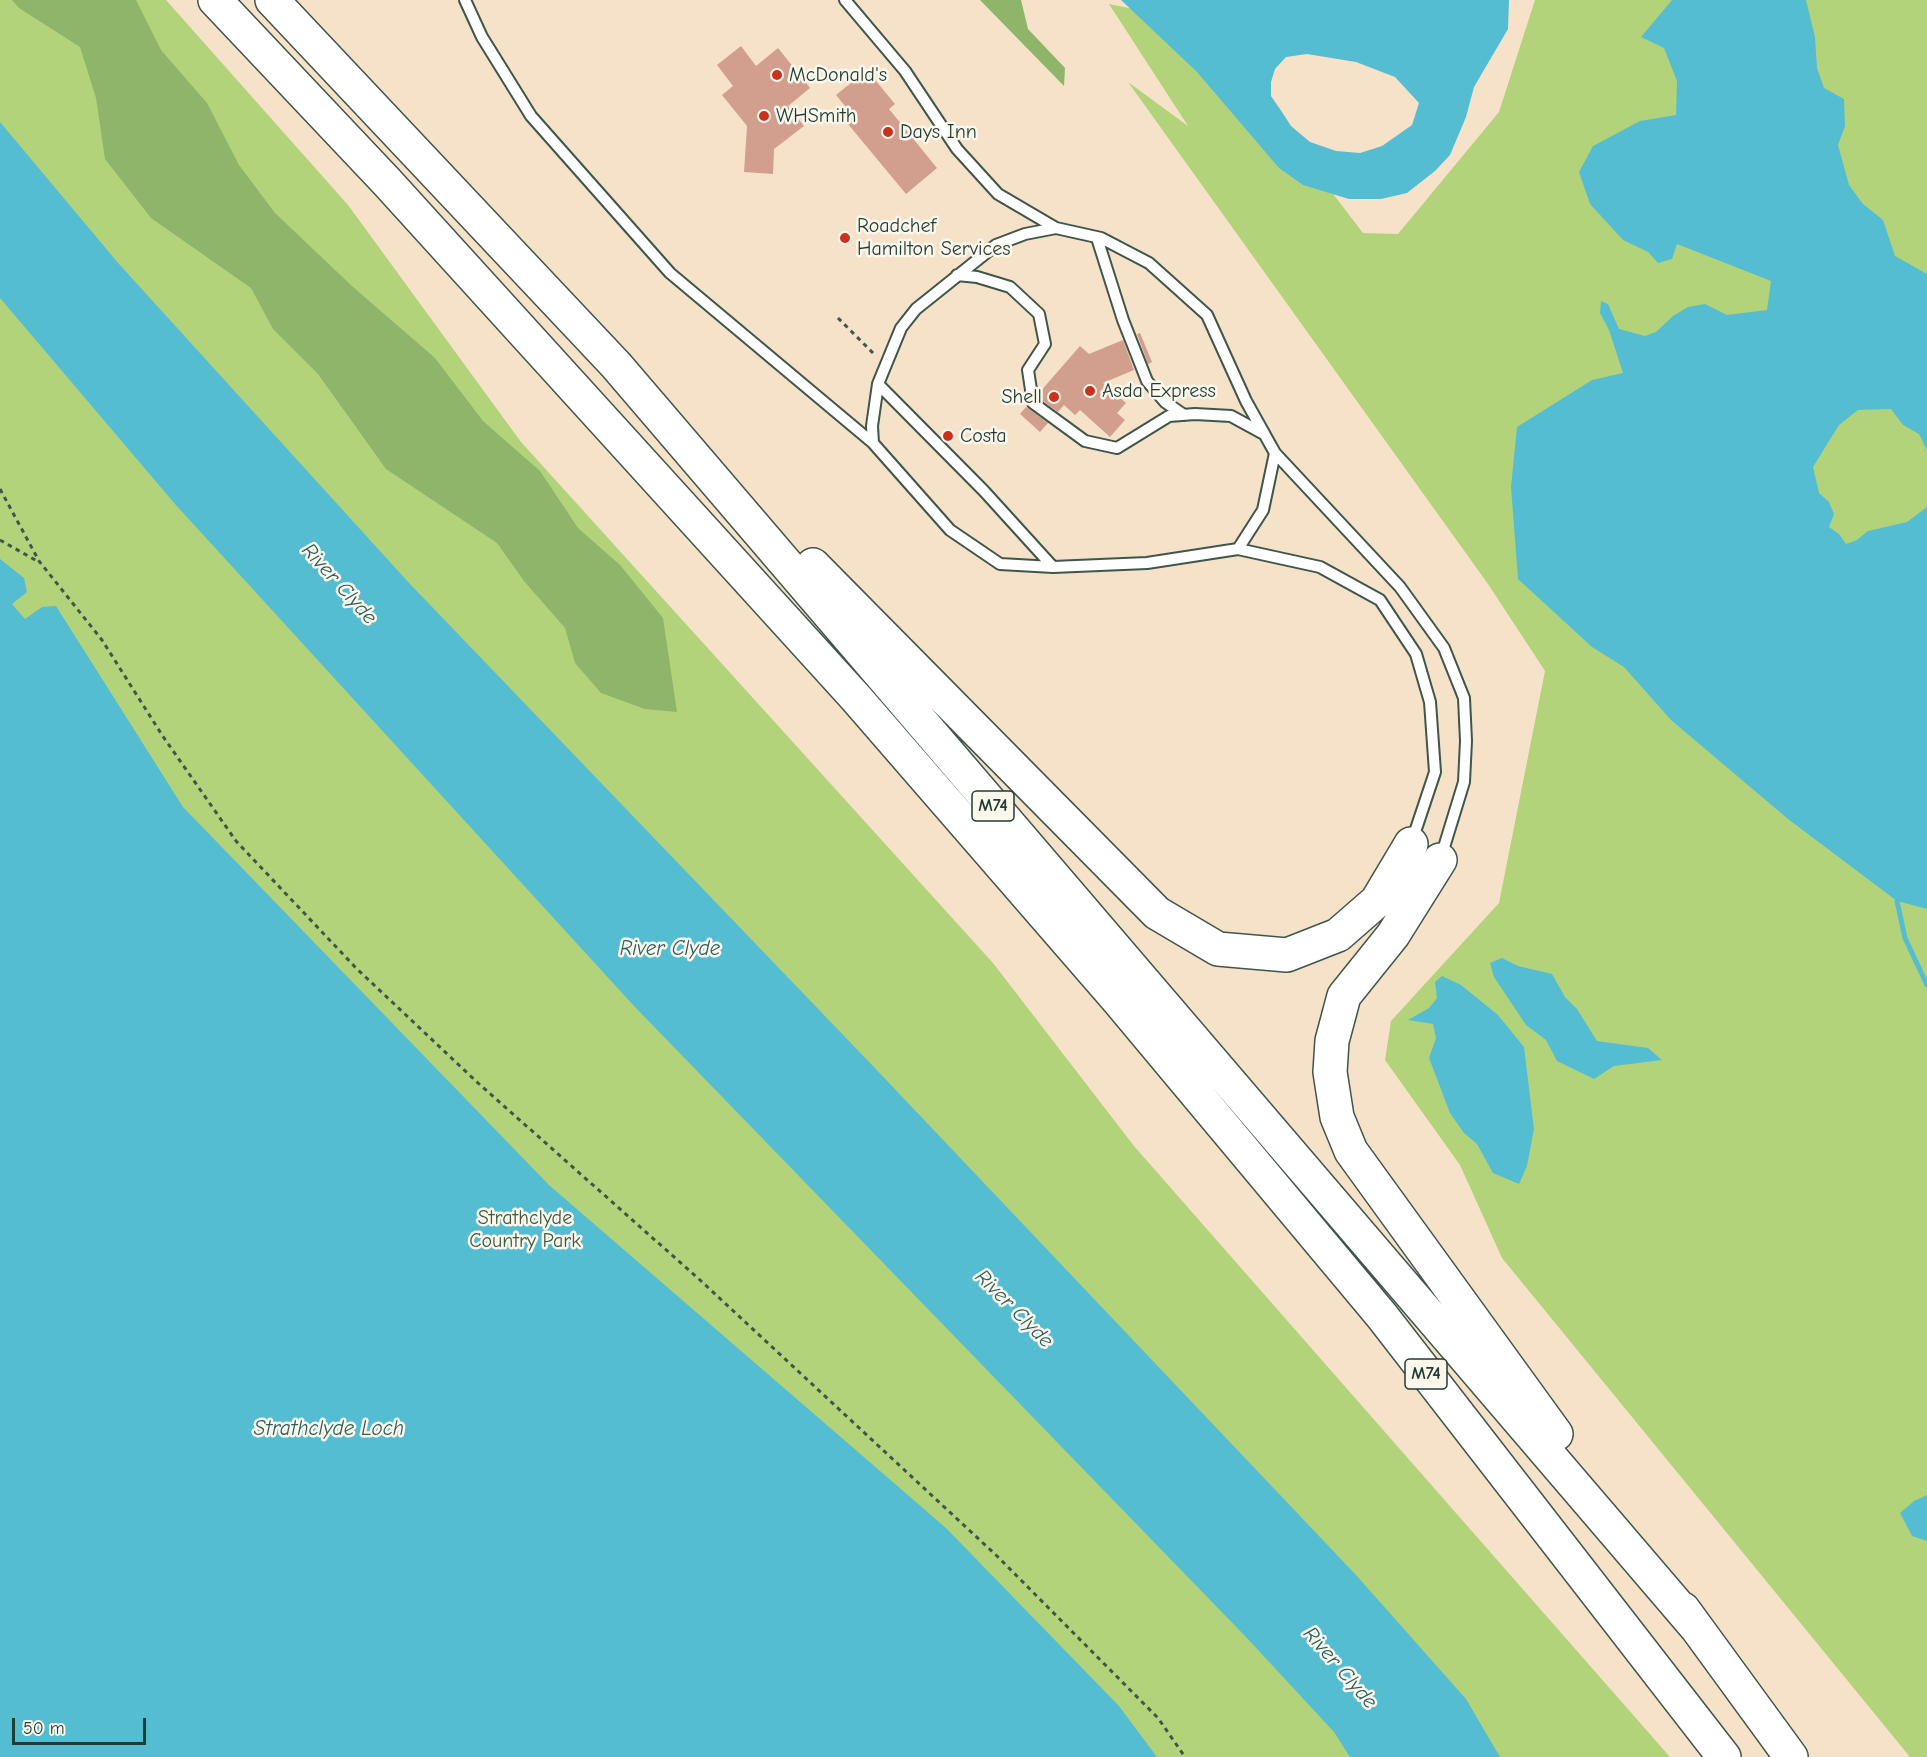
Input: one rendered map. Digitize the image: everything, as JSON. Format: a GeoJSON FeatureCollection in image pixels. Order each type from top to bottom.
{"type":"FeatureCollection","features":[{"type":"Feature","properties":{"kind":"highway","name":"M74"},"geometry":{"type":"LineString","coordinates":[[215,0],[387,182],[848,689],[1118,1000],[1382,1316],[1724,1757]]}},
{"type":"Feature","properties":{"kind":"highway","name":"M74"},"geometry":{"type":"LineString","coordinates":[[272,0],[616,365],[1696,1627],[1791,1757]]}},
{"type":"Feature","properties":{"kind":"highway"},"geometry":{"type":"LineString","coordinates":[[616,365],[1157,913],[1218,949],[1287,955],[1338,935],[1377,901],[1411,844]]}},
{"type":"Feature","properties":{"kind":"highway"},"geometry":{"type":"LineString","coordinates":[[1440,860],[1393,934],[1344,996],[1332,1041],[1330,1072],[1337,1117],[1358,1159],[1696,1627]]}},
{"type":"Feature","properties":{"kind":"lane"},"geometry":{"type":"LineString","coordinates":[[465,0],[482,37],[531,116],[670,273],[873,443],[950,530],[1000,564],[1053,567],[1146,563],[1238,549],[1320,567],[1380,600],[1416,654],[1430,702],[1435,772],[1411,844]]}},
{"type":"Feature","properties":{"kind":"lane"},"geometry":{"type":"LineString","coordinates":[[845,0],[905,71],[957,149],[998,194],[1056,228],[1097,238],[1149,263],[1207,315],[1246,401],[1275,453],[1400,587],[1444,648],[1464,698],[1466,741],[1464,782],[1440,860]]}},
{"type":"Feature","properties":{"kind":"lane"},"geometry":{"type":"LineString","coordinates":[[873,443],[872,426],[878,384],[901,328],[908,318],[927,298],[996,245],[1025,234],[1056,228]]}},
{"type":"Feature","properties":{"kind":"lane"},"geometry":{"type":"LineString","coordinates":[[1097,238],[1123,320],[1147,381],[1164,402],[1184,415]]}},
{"type":"Feature","properties":{"kind":"lane"},"geometry":{"type":"LineString","coordinates":[[957,274],[977,277],[1010,287],[1040,314],[1045,344],[1029,370],[1033,403],[1085,441],[1117,448],[1169,416],[1184,415],[1231,416],[1265,434]]}},
{"type":"Feature","properties":{"kind":"lane"},"geometry":{"type":"LineString","coordinates":[[878,384],[984,491],[1053,567]]}},
{"type":"Feature","properties":{"kind":"lane"},"geometry":{"type":"LineString","coordinates":[[1238,549],[1263,510],[1275,453]]}},
{"type":"Feature","properties":{"kind":"path"},"geometry":{"type":"LineString","coordinates":[[838,318],[886,364]]}},
{"type":"Feature","properties":{"kind":"path"},"geometry":{"type":"LineString","coordinates":[[0,489],[39,561],[102,640],[162,735],[236,841],[356,968],[478,1083],[700,1280],[997,1556],[1158,1718],[1185,1757]]}},
{"type":"Feature","properties":{"kind":"path"},"geometry":{"type":"LineString","coordinates":[[0,540],[39,561]]}},
{"type":"Feature","properties":{"kind":"green space","name":"Strathclyde Country Park"},"geometry":{"type":"Polygon","coordinates":[[[0,0],[166,0],[348,205],[521,442],[993,963],[1134,1146],[1670,1757],[0,1757],[0,0]]]}},
{"type":"Feature","properties":{"kind":"green space"},"geometry":{"type":"Polygon","coordinates":[[[12,0],[136,0],[161,50],[207,103],[239,165],[275,213],[353,287],[435,358],[483,421],[540,471],[578,528],[620,565],[663,618],[677,712],[645,709],[601,693],[575,663],[565,628],[524,581],[497,543],[386,469],[318,374],[273,329],[251,288],[151,218],[105,159],[96,98],[80,47],[19,8],[12,0]]]}},
{"type":"Feature","properties":{"kind":"green space"},"geometry":{"type":"Polygon","coordinates":[[[980,0],[1021,0],[1028,29],[1065,68],[1064,86],[980,0]]]}},
{"type":"Feature","properties":{"kind":"green space"},"geometry":{"type":"Polygon","coordinates":[[[1535,0],[1927,0],[1927,1757],[1910,1757],[1502,1258],[1460,1165],[1385,1060],[1391,1021],[1499,903],[1545,671],[1488,584],[1128,82],[1188,126],[1109,4],[1202,23],[1363,233],[1398,234],[1499,112],[1535,0]]]}},
{"type":"Feature","properties":{"kind":"water"},"geometry":{"type":"Polygon","coordinates":[[[1121,0],[1509,0],[1508,29],[1474,87],[1466,117],[1450,155],[1435,171],[1407,193],[1381,199],[1349,199],[1303,185],[1279,168],[1197,72],[1121,0]],[[1307,54],[1286,57],[1275,69],[1271,82],[1271,96],[1291,126],[1310,142],[1336,151],[1360,153],[1382,146],[1412,125],[1419,103],[1395,77],[1356,62],[1307,54]]]}},
{"type":"Feature","properties":{"kind":"water"},"geometry":{"type":"Polygon","coordinates":[[[1672,0],[1806,0],[1815,37],[1817,68],[1824,88],[1844,99],[1845,126],[1838,145],[1849,185],[1863,204],[1883,220],[1895,256],[1927,274],[1927,450],[1919,434],[1903,425],[1891,409],[1858,410],[1839,425],[1813,467],[1819,493],[1829,502],[1834,514],[1829,527],[1839,534],[1846,544],[1857,540],[1868,531],[1907,522],[1927,507],[1927,909],[1897,901],[1788,819],[1671,720],[1624,667],[1592,647],[1518,579],[1511,487],[1517,427],[1592,380],[1623,373],[1609,330],[1600,313],[1601,301],[1608,304],[1619,329],[1645,336],[1656,332],[1673,316],[1688,307],[1705,304],[1727,315],[1767,310],[1771,281],[1677,244],[1672,259],[1658,263],[1648,252],[1623,240],[1590,204],[1579,172],[1593,146],[1640,121],[1676,115],[1677,81],[1664,48],[1641,37],[1672,0]]]}},
{"type":"Feature","properties":{"kind":"water","name":"River Clyde"},"geometry":{"type":"Polygon","coordinates":[[[0,122],[119,264],[410,584],[872,1065],[1356,1575],[1466,1699],[1500,1757],[1350,1757],[1334,1732],[1246,1637],[634,1006],[175,504],[0,298],[0,122]]]}},
{"type":"Feature","properties":{"kind":"water","name":"Strathclyde Loch"},"geometry":{"type":"Polygon","coordinates":[[[0,559],[24,578],[27,592],[12,604],[25,619],[42,607],[56,606],[183,807],[549,1185],[946,1528],[1119,1706],[1157,1757],[0,1757],[0,559]]]}},
{"type":"Feature","properties":{"kind":"water"},"geometry":{"type":"Polygon","coordinates":[[[1502,958],[1518,966],[1552,974],[1565,997],[1577,1009],[1597,1041],[1648,1048],[1662,1060],[1614,1066],[1594,1079],[1557,1061],[1546,1040],[1526,1025],[1494,977],[1490,963],[1502,958]]]}},
{"type":"Feature","properties":{"kind":"water"},"geometry":{"type":"Polygon","coordinates":[[[1442,976],[1461,985],[1498,1015],[1524,1047],[1534,1129],[1527,1166],[1519,1184],[1493,1173],[1477,1144],[1464,1133],[1450,1113],[1429,1058],[1436,1038],[1433,1024],[1408,1020],[1429,1008],[1437,998],[1435,982],[1442,976]]]}},
{"type":"Feature","properties":{"kind":"water"},"geometry":{"type":"Polygon","coordinates":[[[1927,1495],[1927,1541],[1912,1536],[1900,1513],[1914,1501],[1927,1495]]]}},
{"type":"Feature","properties":{"kind":"building"},"geometry":{"type":"Polygon","coordinates":[[[741,46],[756,66],[778,48],[810,88],[788,106],[804,126],[774,149],[773,174],[744,172],[747,126],[722,95],[733,86],[717,65],[741,46]]]}},
{"type":"Feature","properties":{"kind":"building"},"geometry":{"type":"Polygon","coordinates":[[[867,70],[895,104],[889,109],[937,168],[906,194],[843,118],[850,112],[836,95],[867,70]]]}},
{"type":"Feature","properties":{"kind":"building"},"geometry":{"type":"Polygon","coordinates":[[[1140,333],[1152,362],[1148,364],[1137,334],[1140,333]]]}},
{"type":"Feature","properties":{"kind":"building"},"geometry":{"type":"Polygon","coordinates":[[[1123,340],[1134,370],[1103,383],[1126,403],[1117,413],[1125,420],[1110,437],[1080,410],[1075,415],[1064,405],[1058,412],[1040,399],[1039,393],[1080,346],[1089,354],[1123,340]]]}},
{"type":"Feature","properties":{"kind":"building"},"geometry":{"type":"Polygon","coordinates":[[[1026,407],[1048,423],[1040,432],[1020,414],[1026,407]]]}},
{"type":"Feature","properties":{"kind":"waterway"},"geometry":{"type":"LineString","coordinates":[[1897,901],[1905,938],[1927,985]]}},
{"type":"Feature","properties":{"kind":"place","name":"McDonald's"},"geometry":{"type":"Point","coordinates":[777,75]}},
{"type":"Feature","properties":{"kind":"place","name":"WHSmith"},"geometry":{"type":"Point","coordinates":[764,116]}},
{"type":"Feature","properties":{"kind":"place","name":"Days Inn"},"geometry":{"type":"Point","coordinates":[888,132]}},
{"type":"Feature","properties":{"kind":"place","name":"Roadchef Hamilton Services"},"geometry":{"type":"Point","coordinates":[845,238]}},
{"type":"Feature","properties":{"kind":"place","name":"Asda Express"},"geometry":{"type":"Point","coordinates":[1090,391]}},
{"type":"Feature","properties":{"kind":"place","name":"Shell"},"geometry":{"type":"Point","coordinates":[1054,397]}},
{"type":"Feature","properties":{"kind":"place","name":"Costa"},"geometry":{"type":"Point","coordinates":[948,436]}}]}
